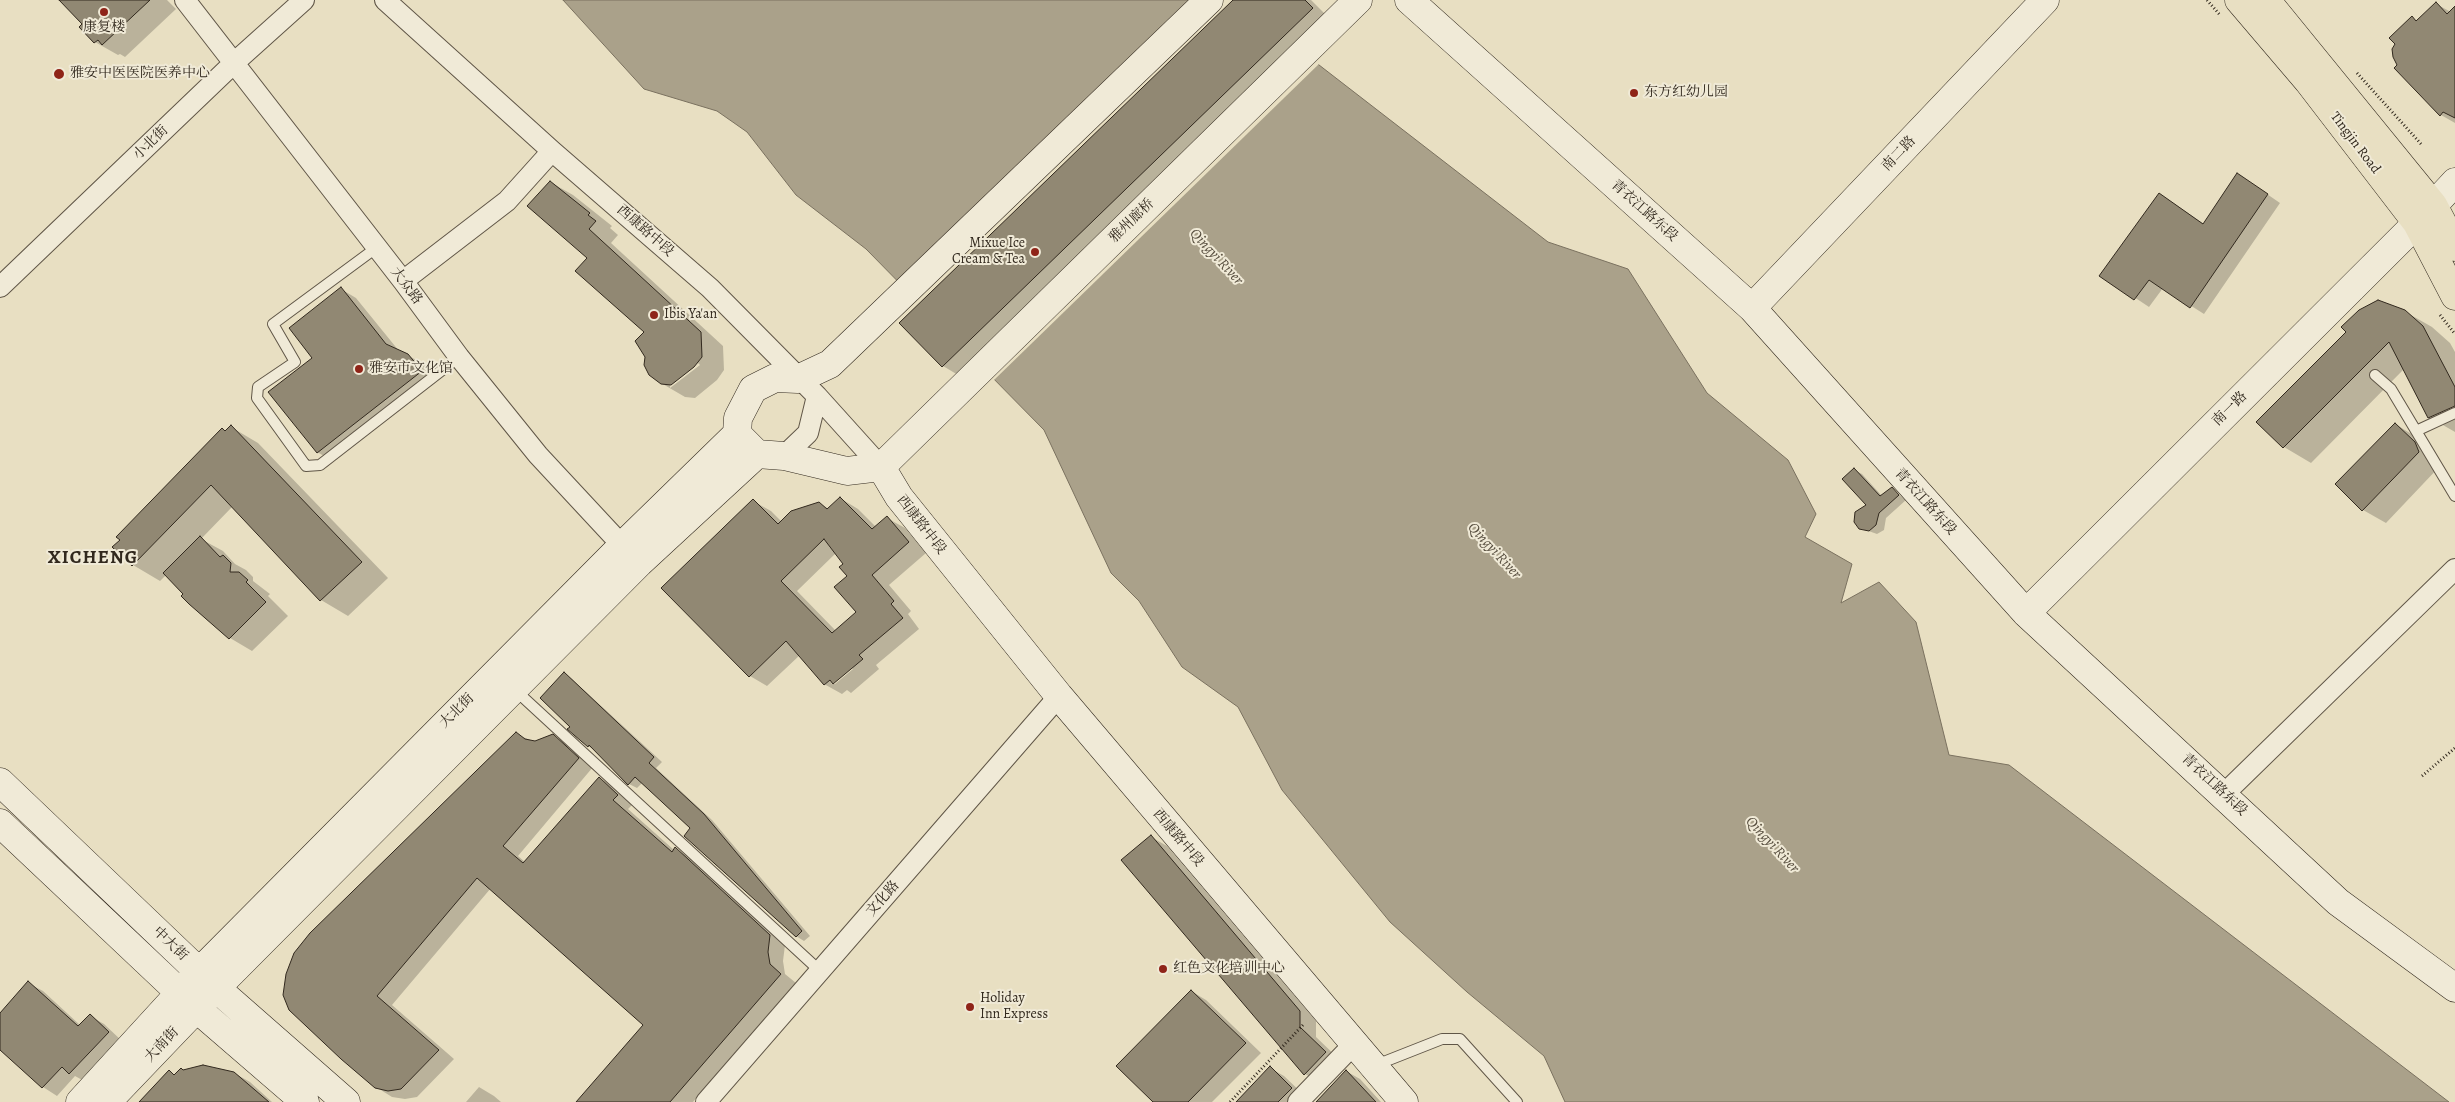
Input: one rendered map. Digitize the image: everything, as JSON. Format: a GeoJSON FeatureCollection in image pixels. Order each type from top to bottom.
{"type":"FeatureCollection","features":[{"type":"Feature","properties":{"kind":"main road"},"geometry":{"type":"LineString","coordinates":[[881,466],[847,471],[784,456],[757,454],[737,434],[738,418],[753,389],[775,378],[808,388],[830,364],[1209,0]]}},
{"type":"Feature","properties":{"kind":"main road","name":"雅州廊桥"},"geometry":{"type":"LineString","coordinates":[[881,466],[1358,0]]}},
{"type":"Feature","properties":{"kind":"main road","name":"青衣江路东段"},"geometry":{"type":"LineString","coordinates":[[1409,0],[1752,308],[2026,613],[2224,794],[2338,902],[2455,988]]}},
{"type":"Feature","properties":{"kind":"main road","name":"南二路"},"geometry":{"type":"LineString","coordinates":[[1752,308],[2045,0]]}},
{"type":"Feature","properties":{"kind":"main road","name":"Tingjin Road"},"geometry":{"type":"LineString","coordinates":[[2239,0],[2455,247]]}},
{"type":"Feature","properties":{"kind":"main road","name":"Tingjin Road"},"geometry":{"type":"LineString","coordinates":[[2273,2],[2425,214],[2445,302]]}},
{"type":"Feature","properties":{"kind":"main road","name":"南一路"},"geometry":{"type":"LineString","coordinates":[[2026,613],[2455,182]]}},
{"type":"Feature","properties":{"kind":"main road","name":"大北街"},"geometry":{"type":"LineString","coordinates":[[207,980],[514,688],[737,434]]}},
{"type":"Feature","properties":{"kind":"main road","name":"大北街"},"geometry":{"type":"LineString","coordinates":[[207,980],[631,554],[757,454]]}},
{"type":"Feature","properties":{"kind":"main road","name":"西康路中段"},"geometry":{"type":"LineString","coordinates":[[881,466],[899,498],[1059,696],[1372,1067],[1404,1102]]}},
{"type":"Feature","properties":{"kind":"main road","name":"中大街"},"geometry":{"type":"LineString","coordinates":[[0,782],[207,980],[346,1102]]}},
{"type":"Feature","properties":{"kind":"main road"},"geometry":{"type":"LineString","coordinates":[[0,823],[189,1001],[305,1102]]}},
{"type":"Feature","properties":{"kind":"main road","name":"大南街"},"geometry":{"type":"LineString","coordinates":[[107,1102],[207,980]]}},
{"type":"Feature","properties":{"kind":"main road","name":"大南街"},"geometry":{"type":"LineString","coordinates":[[80,1102],[189,1001]]}},
{"type":"Feature","properties":{"kind":"street","name":"大众路"},"geometry":{"type":"LineString","coordinates":[[185,0],[235,62],[403,281],[458,357],[538,455],[631,554]]}},
{"type":"Feature","properties":{"kind":"street","name":"小北街"},"geometry":{"type":"LineString","coordinates":[[0,287],[235,62],[304,0]]}},
{"type":"Feature","properties":{"kind":"street","name":"西康路中段"},"geometry":{"type":"LineString","coordinates":[[385,0],[552,151],[710,288],[881,466]]}},
{"type":"Feature","properties":{"kind":"street"},"geometry":{"type":"LineString","coordinates":[[403,281],[507,201],[552,151]]}},
{"type":"Feature","properties":{"kind":"street"},"geometry":{"type":"LineString","coordinates":[[784,456],[808,432],[808,388]]}},
{"type":"Feature","properties":{"kind":"street"},"geometry":{"type":"LineString","coordinates":[[2224,794],[2455,569]]}},
{"type":"Feature","properties":{"kind":"street","name":"文化路"},"geometry":{"type":"LineString","coordinates":[[706,1102],[1059,696]]}},
{"type":"Feature","properties":{"kind":"street"},"geometry":{"type":"LineString","coordinates":[[1298,1102],[1354,1044]]}},
{"type":"Feature","properties":{"kind":"lane"},"geometry":{"type":"LineString","coordinates":[[376,248],[273,324],[295,362],[258,387],[257,398],[306,466],[320,464],[458,357]]}},
{"type":"Feature","properties":{"kind":"lane"},"geometry":{"type":"LineString","coordinates":[[2375,375],[2391,389],[2455,496]]}},
{"type":"Feature","properties":{"kind":"lane"},"geometry":{"type":"LineString","coordinates":[[2416,431],[2455,413]]}},
{"type":"Feature","properties":{"kind":"lane"},"geometry":{"type":"LineString","coordinates":[[514,688],[820,971]]}},
{"type":"Feature","properties":{"kind":"lane"},"geometry":{"type":"LineString","coordinates":[[1372,1067],[1442,1039],[1460,1039],[1517,1102]]}},
{"type":"Feature","properties":{"kind":"path"},"geometry":{"type":"LineString","coordinates":[[2445,302],[2455,334]]}},
{"type":"Feature","properties":{"kind":"path"},"geometry":{"type":"LineString","coordinates":[[2422,776],[2455,748]]}},
{"type":"Feature","properties":{"kind":"path"},"geometry":{"type":"LineString","coordinates":[[1230,1102],[1303,1025]]}},
{"type":"Feature","properties":{"kind":"water","name":"Qingyi River"},"geometry":{"type":"Polygon","coordinates":[[[563,0],[1235,0],[1548,242],[1628,269],[1707,393],[1788,460],[1816,514],[1805,537],[1852,564],[1841,603],[1879,582],[1916,622],[1949,755],[2009,765],[2449,1102],[1565,1102],[1544,1056],[1467,992],[1390,922],[1282,790],[1238,707],[1182,667],[1139,601],[1111,573],[1044,430],[866,249],[796,195],[747,132],[717,111],[644,89],[563,0]]]}},
{"type":"Feature","properties":{"kind":"pier"},"geometry":{"type":"Polygon","coordinates":[[[1189,0],[1239,0],[1320,63],[993,381],[896,283],[1189,0]]]}},
{"type":"Feature","properties":{"kind":"building","name":"康复楼"},"geometry":{"type":"Polygon","coordinates":[[[59,0],[150,0],[102,45],[98,40],[94,43],[79,27],[82,24],[59,0]]]}},
{"type":"Feature","properties":{"kind":"building"},"geometry":{"type":"Polygon","coordinates":[[[1233,0],[1305,0],[1313,8],[942,367],[899,323],[1233,0]]]}},
{"type":"Feature","properties":{"kind":"building"},"geometry":{"type":"Polygon","coordinates":[[[2436,2],[2447,14],[2455,6],[2455,118],[2443,112],[2440,116],[2394,68],[2397,65],[2392,49],[2395,44],[2389,38],[2412,16],[2416,21],[2436,2]]]}},
{"type":"Feature","properties":{"kind":"building"},"geometry":{"type":"Polygon","coordinates":[[[2237,173],[2268,194],[2190,308],[2149,280],[2134,300],[2099,276],[2159,193],[2203,224],[2237,173]]]}},
{"type":"Feature","properties":{"kind":"building","name":"Ibis Ya'an"},"geometry":{"type":"Polygon","coordinates":[[[550,181],[590,213],[588,215],[596,221],[589,229],[701,332],[702,357],[694,367],[671,385],[661,384],[649,375],[644,365],[645,357],[635,341],[644,332],[575,271],[587,258],[527,206],[550,181]]]}},
{"type":"Feature","properties":{"kind":"building","name":"雅安市文化馆"},"geometry":{"type":"Polygon","coordinates":[[[341,287],[386,344],[408,354],[422,371],[317,453],[268,392],[312,358],[289,328],[341,287]]]}},
{"type":"Feature","properties":{"kind":"building"},"geometry":{"type":"Polygon","coordinates":[[[2378,300],[2405,310],[2423,326],[2455,387],[2455,406],[2428,418],[2389,342],[2283,448],[2256,422],[2346,332],[2341,327],[2359,310],[2378,300]]]}},
{"type":"Feature","properties":{"kind":"building"},"geometry":{"type":"Polygon","coordinates":[[[2395,423],[2415,442],[2419,452],[2362,511],[2335,484],[2395,423]]]}},
{"type":"Feature","properties":{"kind":"building"},"geometry":{"type":"Polygon","coordinates":[[[231,425],[362,562],[320,601],[211,485],[132,566],[112,547],[120,540],[116,537],[222,428],[225,431],[231,425]]]}},
{"type":"Feature","properties":{"kind":"building"},"geometry":{"type":"Polygon","coordinates":[[[1854,468],[1880,496],[1892,487],[1899,495],[1879,513],[1876,525],[1869,531],[1859,529],[1854,522],[1855,512],[1866,505],[1842,479],[1854,468]]]}},
{"type":"Feature","properties":{"kind":"building"},"geometry":{"type":"Polygon","coordinates":[[[840,497],[872,529],[887,516],[909,542],[872,575],[894,601],[891,604],[903,618],[859,655],[863,659],[833,684],[830,680],[824,685],[786,641],[749,677],[661,588],[753,499],[778,524],[791,511],[819,502],[827,509],[840,497]],[[824,539],[781,581],[832,633],[856,612],[834,587],[847,576],[839,567],[843,564],[824,539]]]}},
{"type":"Feature","properties":{"kind":"building"},"geometry":{"type":"Polygon","coordinates":[[[200,536],[220,557],[223,555],[231,563],[230,572],[239,572],[266,602],[229,639],[181,596],[183,594],[163,573],[200,536]]]}},
{"type":"Feature","properties":{"kind":"building"},"geometry":{"type":"Polygon","coordinates":[[[564,672],[654,757],[649,763],[704,814],[802,931],[796,937],[684,836],[690,828],[635,777],[628,785],[589,745],[588,747],[567,729],[570,727],[540,698],[564,672]]]}},
{"type":"Feature","properties":{"kind":"building"},"geometry":{"type":"Polygon","coordinates":[[[516,732],[525,739],[535,741],[553,734],[579,758],[503,846],[523,863],[599,777],[618,795],[613,800],[672,852],[675,847],[770,935],[768,952],[770,964],[781,974],[670,1102],[576,1102],[643,1025],[477,878],[377,996],[439,1050],[401,1089],[388,1091],[375,1088],[289,1010],[283,995],[286,974],[294,953],[310,933],[516,732]]]}},
{"type":"Feature","properties":{"kind":"building"},"geometry":{"type":"Polygon","coordinates":[[[1151,835],[1300,1011],[1300,1027],[1326,1052],[1304,1075],[1121,860],[1151,835]]]}},
{"type":"Feature","properties":{"kind":"building"},"geometry":{"type":"Polygon","coordinates":[[[28,981],[78,1026],[90,1014],[109,1032],[69,1074],[62,1067],[42,1088],[0,1050],[0,1013],[28,981]]]}},
{"type":"Feature","properties":{"kind":"building"},"geometry":{"type":"Polygon","coordinates":[[[1191,990],[1246,1043],[1188,1102],[1153,1102],[1116,1066],[1191,990]]]}},
{"type":"Feature","properties":{"kind":"building"},"geometry":{"type":"Polygon","coordinates":[[[203,1065],[234,1072],[269,1102],[139,1102],[169,1070],[174,1075],[181,1068],[183,1070],[203,1065]]]}},
{"type":"Feature","properties":{"kind":"building"},"geometry":{"type":"Polygon","coordinates":[[[1270,1066],[1292,1088],[1278,1102],[1236,1102],[1270,1066]]]}},
{"type":"Feature","properties":{"kind":"building"},"geometry":{"type":"Polygon","coordinates":[[[1346,1070],[1376,1102],[1316,1102],[1346,1070]]]}},
{"type":"Feature","properties":{"kind":"place","name":"康复楼"},"geometry":{"type":"Point","coordinates":[104,12]}},
{"type":"Feature","properties":{"kind":"place","name":"雅安中医医院医养中心"},"geometry":{"type":"Point","coordinates":[59,74]}},
{"type":"Feature","properties":{"kind":"place","name":"东方红幼儿园"},"geometry":{"type":"Point","coordinates":[1634,93]}},
{"type":"Feature","properties":{"kind":"place","name":"Mixue Ice Cream & Tea"},"geometry":{"type":"Point","coordinates":[1035,252]}},
{"type":"Feature","properties":{"kind":"place","name":"Ibis Ya'an"},"geometry":{"type":"Point","coordinates":[654,315]}},
{"type":"Feature","properties":{"kind":"place","name":"雅安市文化馆"},"geometry":{"type":"Point","coordinates":[359,369]}},
{"type":"Feature","properties":{"kind":"place","name":"红色文化培训中心"},"geometry":{"type":"Point","coordinates":[1163,969]}},
{"type":"Feature","properties":{"kind":"place","name":"Holiday Inn Express"},"geometry":{"type":"Point","coordinates":[970,1007]}},
{"type":"Feature","properties":{"kind":"district","name":"XICHENG"},"geometry":{"type":"Point","coordinates":[93,558]}}]}
